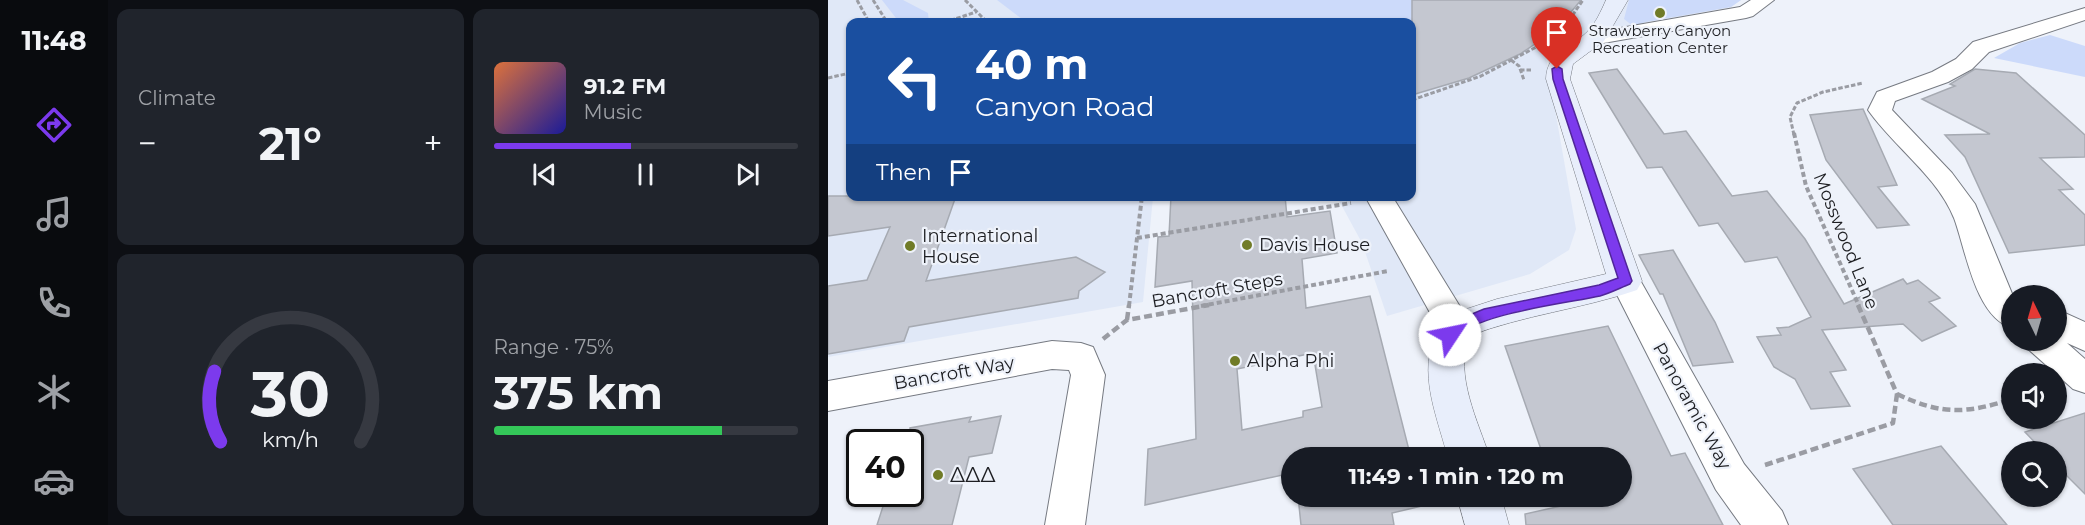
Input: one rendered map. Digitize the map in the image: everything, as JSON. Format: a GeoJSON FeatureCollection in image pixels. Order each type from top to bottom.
{"type":"FeatureCollection","features":[{"type":"Feature","properties":{"kind":"street"},"geometry":{"type":"LineString","coordinates":[[1592,39],[1617,0]]}},
{"type":"Feature","properties":{"kind":"street"},"geometry":{"type":"LineString","coordinates":[[1466,447],[1446,374],[1445,352],[1455,327],[1484,314],[1601,290],[1625,281],[1558,79],[1557,69],[1563,58],[1592,39],[1746,12],[1764,0]]}},
{"type":"Feature","properties":{"kind":"street"},"geometry":{"type":"LineString","coordinates":[[2001,302],[1995,294],[1962,204],[1941,175],[1889,125],[1880,110],[1885,97],[1940,77],[1964,64],[1981,47],[2085,14]]}},
{"type":"Feature","properties":{"kind":"street"},"geometry":{"type":"LineString","coordinates":[[1381,201],[1455,327]]}},
{"type":"Feature","properties":{"kind":"street"},"geometry":{"type":"LineString","coordinates":[[1990,279],[2001,285]]}},
{"type":"Feature","properties":{"kind":"street","name":"Panoramic Way"},"geometry":{"type":"LineString","coordinates":[[1625,281],[1730,477],[1752,508],[1768,525]]}},
{"type":"Feature","properties":{"kind":"street"},"geometry":{"type":"LineString","coordinates":[[2067,327],[2085,338]]}},
{"type":"Feature","properties":{"kind":"street"},"geometry":{"type":"LineString","coordinates":[[2053,351],[2085,379]]}},
{"type":"Feature","properties":{"kind":"street","name":"Bancroft Way"},"geometry":{"type":"LineString","coordinates":[[828,396],[1052,355],[1081,357]]}},
{"type":"Feature","properties":{"kind":"street"},"geometry":{"type":"LineString","coordinates":[[1065,525],[1088,375],[1081,357]]}},
{"type":"Feature","properties":{"kind":"street"},"geometry":{"type":"LineString","coordinates":[[1482,507],[1487,525]]}},
{"type":"Feature","properties":{"kind":"path"},"geometry":{"type":"LineString","coordinates":[[857,0],[866,18]]}},
{"type":"Feature","properties":{"kind":"path"},"geometry":{"type":"LineString","coordinates":[[873,0],[884,18]]}},
{"type":"Feature","properties":{"kind":"path"},"geometry":{"type":"LineString","coordinates":[[964,0],[983,18]]}},
{"type":"Feature","properties":{"kind":"path"},"geometry":{"type":"LineString","coordinates":[[1558,32],[1578,10],[1583,0]]}},
{"type":"Feature","properties":{"kind":"path"},"geometry":{"type":"LineString","coordinates":[[958,18],[976,12]]}},
{"type":"Feature","properties":{"kind":"path"},"geometry":{"type":"LineString","coordinates":[[1416,99],[1481,76],[1550,38]]}},
{"type":"Feature","properties":{"kind":"path"},"geometry":{"type":"LineString","coordinates":[[1511,60],[1519,66],[1524,80]]}},
{"type":"Feature","properties":{"kind":"path"},"geometry":{"type":"LineString","coordinates":[[828,78],[846,74]]}},
{"type":"Feature","properties":{"kind":"path","name":"Mosswood Lane"},"geometry":{"type":"LineString","coordinates":[[1840,87],[1797,103],[1790,117],[1806,186],[1897,394]]}},
{"type":"Feature","properties":{"kind":"path"},"geometry":{"type":"LineString","coordinates":[[1128,320],[1141,201]]}},
{"type":"Feature","properties":{"kind":"path"},"geometry":{"type":"LineString","coordinates":[[1137,238],[1327,208]]}},
{"type":"Feature","properties":{"kind":"path","name":"Bancroft Steps"},"geometry":{"type":"LineString","coordinates":[[1081,357],[1128,320],[1370,276]]}},
{"type":"Feature","properties":{"kind":"path"},"geometry":{"type":"LineString","coordinates":[[1785,459],[1893,423],[1897,394],[1919,405],[1942,412],[1976,411],[2001,403]]}},
{"type":"Feature","properties":{"kind":"shaded area"},"geometry":{"type":"Polygon","coordinates":[[[828,0],[1741,0],[1731,7],[1646,22],[1546,58],[1576,229],[1569,250],[1530,274],[1387,316],[1362,243],[1339,201],[1416,201],[1416,18],[846,18],[846,201],[1153,201],[1143,302],[828,357],[828,0]]]}},
{"type":"Feature","properties":{"kind":"shaded area"},"geometry":{"type":"Polygon","coordinates":[[[882,0],[903,0],[928,13],[929,18],[896,18],[882,0]]]}},
{"type":"Feature","properties":{"kind":"shaded area"},"geometry":{"type":"Polygon","coordinates":[[[997,0],[1579,0],[1556,30],[1469,78],[1416,94],[1416,18],[1021,18],[997,0]]]}},
{"type":"Feature","properties":{"kind":"shaded area","name":"Strawberry Canyon Recreation Center"},"geometry":{"type":"Polygon","coordinates":[[[1629,0],[1741,0],[1731,7],[1633,26],[1624,19],[1629,0]]]}},
{"type":"Feature","properties":{"kind":"shaded area"},"geometry":{"type":"Polygon","coordinates":[[[2050,35],[2085,46],[2085,77],[1994,58],[2020,43],[2050,35]]]}},
{"type":"Feature","properties":{"kind":"building"},"geometry":{"type":"Polygon","coordinates":[[[1412,0],[1581,0],[1556,30],[1520,54],[1469,78],[1416,94],[1416,18],[1412,18],[1412,0]]]}},
{"type":"Feature","properties":{"kind":"building"},"geometry":{"type":"Polygon","coordinates":[[[1617,69],[1664,134],[1686,131],[1732,196],[1767,191],[1805,239],[1844,304],[1903,279],[1907,284],[1918,280],[1940,298],[1929,302],[1956,326],[1922,341],[1903,324],[1822,330],[1846,370],[1830,372],[1850,406],[1811,409],[1795,379],[1774,367],[1757,337],[1781,335],[1777,328],[1789,327],[1811,317],[1777,257],[1745,262],[1718,223],[1699,226],[1662,167],[1647,168],[1589,73],[1617,69]]]}},
{"type":"Feature","properties":{"kind":"building"},"geometry":{"type":"Polygon","coordinates":[[[1975,69],[2016,73],[2085,135],[2085,157],[2040,158],[2073,189],[2059,190],[2085,215],[2085,245],[2009,253],[1965,157],[1945,135],[1990,134],[1922,99],[1955,86],[1950,84],[1975,69]]]}},
{"type":"Feature","properties":{"kind":"building"},"geometry":{"type":"Polygon","coordinates":[[[1863,109],[1897,185],[1878,187],[1909,225],[1877,228],[1826,160],[1810,115],[1863,109]]]}},
{"type":"Feature","properties":{"kind":"building","name":"International House"},"geometry":{"type":"Polygon","coordinates":[[[828,196],[846,196],[846,201],[954,201],[926,281],[1076,257],[1105,272],[1079,291],[1078,298],[909,327],[904,341],[828,354],[828,286],[867,280],[890,227],[828,236],[828,196]]]}},
{"type":"Feature","properties":{"kind":"building"},"geometry":{"type":"Polygon","coordinates":[[[1171,201],[1285,201],[1287,217],[1330,211],[1337,253],[1302,259],[1306,308],[1370,296],[1408,447],[1281,447],[1281,475],[1145,505],[1148,449],[1196,439],[1192,281],[1155,287],[1158,237],[1169,236],[1171,201]],[[1313,353],[1237,369],[1242,430],[1303,417],[1303,411],[1322,407],[1313,353]]]}},
{"type":"Feature","properties":{"kind":"building"},"geometry":{"type":"Polygon","coordinates":[[[1673,250],[1715,322],[1733,362],[1693,366],[1663,294],[1660,294],[1639,255],[1673,250]]]}},
{"type":"Feature","properties":{"kind":"building"},"geometry":{"type":"Polygon","coordinates":[[[1608,326],[1671,456],[1685,453],[1723,525],[1526,525],[1525,514],[1556,507],[1632,507],[1632,447],[1540,447],[1505,346],[1608,326]]]}},
{"type":"Feature","properties":{"kind":"building"},"geometry":{"type":"Polygon","coordinates":[[[2085,413],[2085,494],[2067,476],[2067,441],[2034,441],[2025,432],[2034,429],[2067,429],[2067,419],[2085,413]]]}},
{"type":"Feature","properties":{"kind":"building","name":"ΔΔΔ"},"geometry":{"type":"Polygon","coordinates":[[[1001,416],[992,453],[969,457],[952,525],[877,525],[883,507],[924,507],[924,429],[910,428],[971,417],[969,422],[1001,416]]]}},
{"type":"Feature","properties":{"kind":"building"},"geometry":{"type":"Polygon","coordinates":[[[1941,446],[2007,525],[1893,525],[1853,469],[1941,446]]]}},
{"type":"Feature","properties":{"kind":"building"},"geometry":{"type":"Polygon","coordinates":[[[1299,507],[1418,507],[1392,513],[1394,525],[1301,525],[1299,507]]]}},
{"type":"Feature","properties":{"kind":"place","name":"Strawberry Canyon Recreation Center"},"geometry":{"type":"Point","coordinates":[1660,13]}},
{"type":"Feature","properties":{"kind":"place","name":"Davis House"},"geometry":{"type":"Point","coordinates":[1247,245]}},
{"type":"Feature","properties":{"kind":"place","name":"International House"},"geometry":{"type":"Point","coordinates":[910,246]}},
{"type":"Feature","properties":{"kind":"place","name":"Alpha Phi"},"geometry":{"type":"Point","coordinates":[1235,361]}},
{"type":"Feature","properties":{"kind":"place","name":"ΔΔΔ"},"geometry":{"type":"Point","coordinates":[938,475]}},
{"type":"Feature","properties":{"kind":"route"},"geometry":{"type":"LineString","coordinates":[[1450,335],[1455,327],[1484,314],[1601,290],[1625,281],[1558,79],[1557,69]]}}]}
